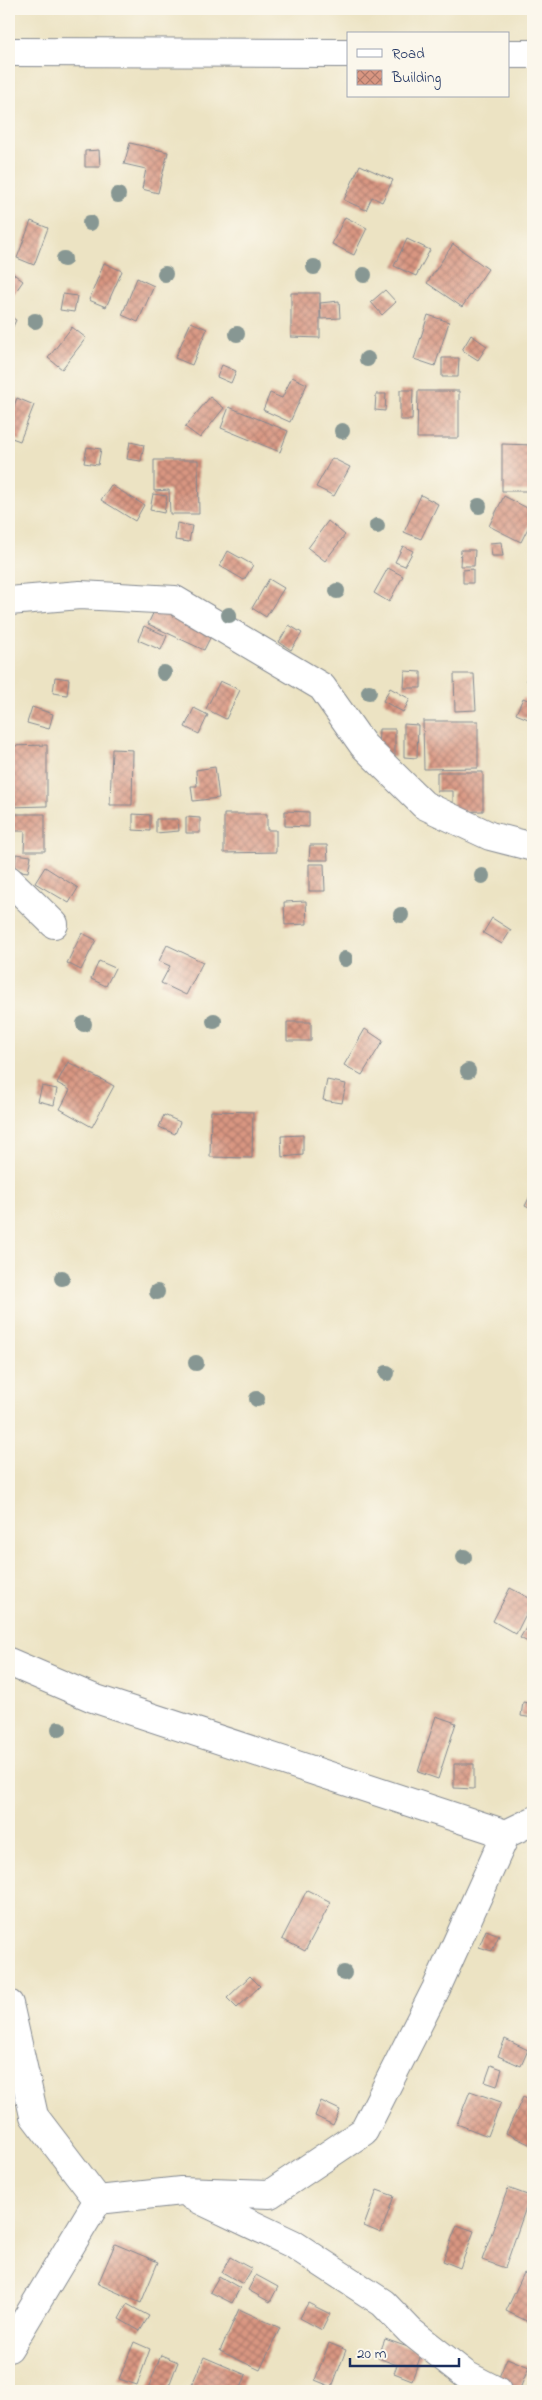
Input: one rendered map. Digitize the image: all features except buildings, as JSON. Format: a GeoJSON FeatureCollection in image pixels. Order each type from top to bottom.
{"type":"FeatureCollection","features":[{"type":"Feature","properties":{"kind":"street"},"geometry":{"type":"LineString","coordinates":[[9,52],[347,53]]}},
{"type":"Feature","properties":{"kind":"street"},"geometry":{"type":"LineString","coordinates":[[510,54],[533,54]]}},
{"type":"Feature","properties":{"kind":"street"},"geometry":{"type":"LineString","coordinates":[[9,602],[80,595],[175,600],[322,687],[363,745],[424,805],[490,836],[533,847]]}},
{"type":"Feature","properties":{"kind":"street"},"geometry":{"type":"LineString","coordinates":[[9,880],[54,924]]}},
{"type":"Feature","properties":{"kind":"street"},"geometry":{"type":"LineString","coordinates":[[9,1662],[93,1698],[506,1834]]}},
{"type":"Feature","properties":{"kind":"street"},"geometry":{"type":"LineString","coordinates":[[98,2200],[181,2191],[270,2194],[364,2131],[436,1989],[506,1834],[533,1821]]}},
{"type":"Feature","properties":{"kind":"street"},"geometry":{"type":"LineString","coordinates":[[9,2004],[34,2116],[98,2200]]}},
{"type":"Feature","properties":{"kind":"street"},"geometry":{"type":"LineString","coordinates":[[181,2191],[294,2244],[383,2303],[410,2331],[466,2375],[497,2391]]}},
{"type":"Feature","properties":{"kind":"street"},"geometry":{"type":"LineString","coordinates":[[9,2348],[98,2200]]}}]}
